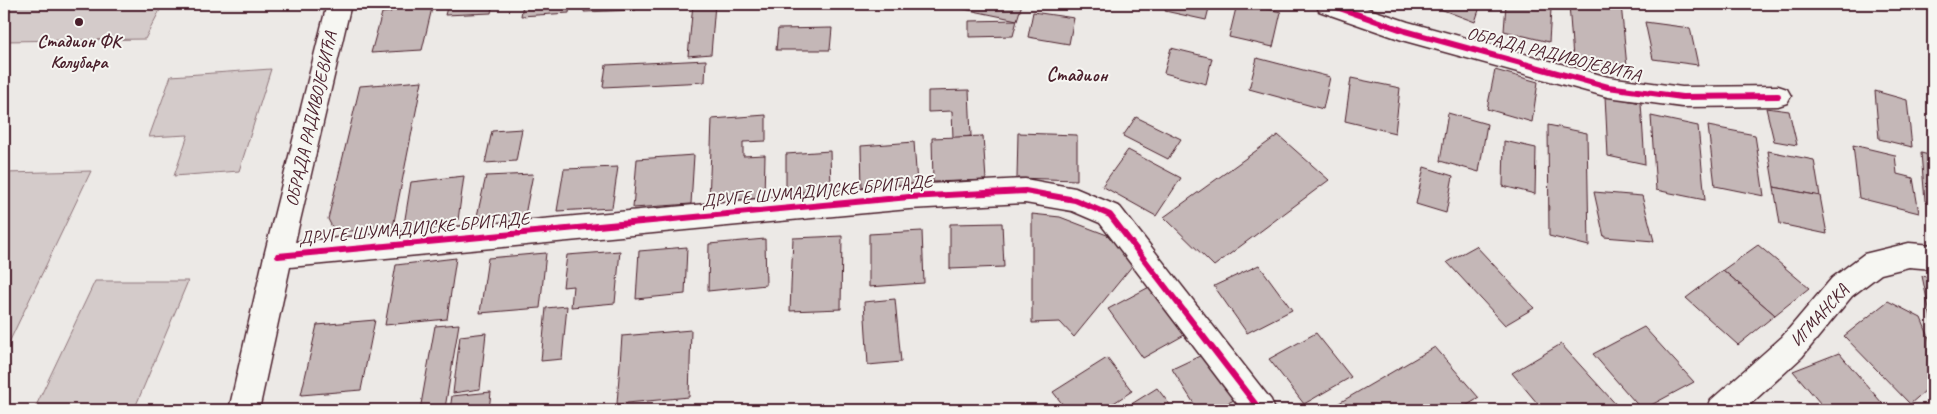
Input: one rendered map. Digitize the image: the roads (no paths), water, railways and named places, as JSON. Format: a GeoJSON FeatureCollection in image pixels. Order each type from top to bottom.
{"type":"FeatureCollection","features":[{"type":"Feature","properties":{"kind":"street","name":"ОБРАДА РАДИВОЈЕВИЋА"},"geometry":{"type":"LineString","coordinates":[[244,410],[278,256],[338,4]]}},
{"type":"Feature","properties":{"kind":"street","name":"ОБРАДА РАДИВОЈЕВИЋА"},"geometry":{"type":"LineString","coordinates":[[1328,4],[1404,31],[1608,87],[1682,98],[1778,96]]}},
{"type":"Feature","properties":{"kind":"street","name":"ДРУГЕ ШУМАДИЈСКЕ БРИГАДЕ"},"geometry":{"type":"LineString","coordinates":[[278,256],[909,197],[1025,191],[1075,200],[1110,215],[1260,410]]}},
{"type":"Feature","properties":{"kind":"street","name":"ИГМАНСКА"},"geometry":{"type":"LineString","coordinates":[[1722,410],[1792,347],[1842,287],[1874,263],[1909,255],[1933,257]]}},
{"type":"Feature","properties":{"kind":"place","name":"Стадион ФК Колубара"},"geometry":{"type":"Point","coordinates":[79,22]}},
{"type":"Feature","properties":{"kind":"district","name":"Стадион"},"geometry":{"type":"Point","coordinates":[1077,74]}}]}
